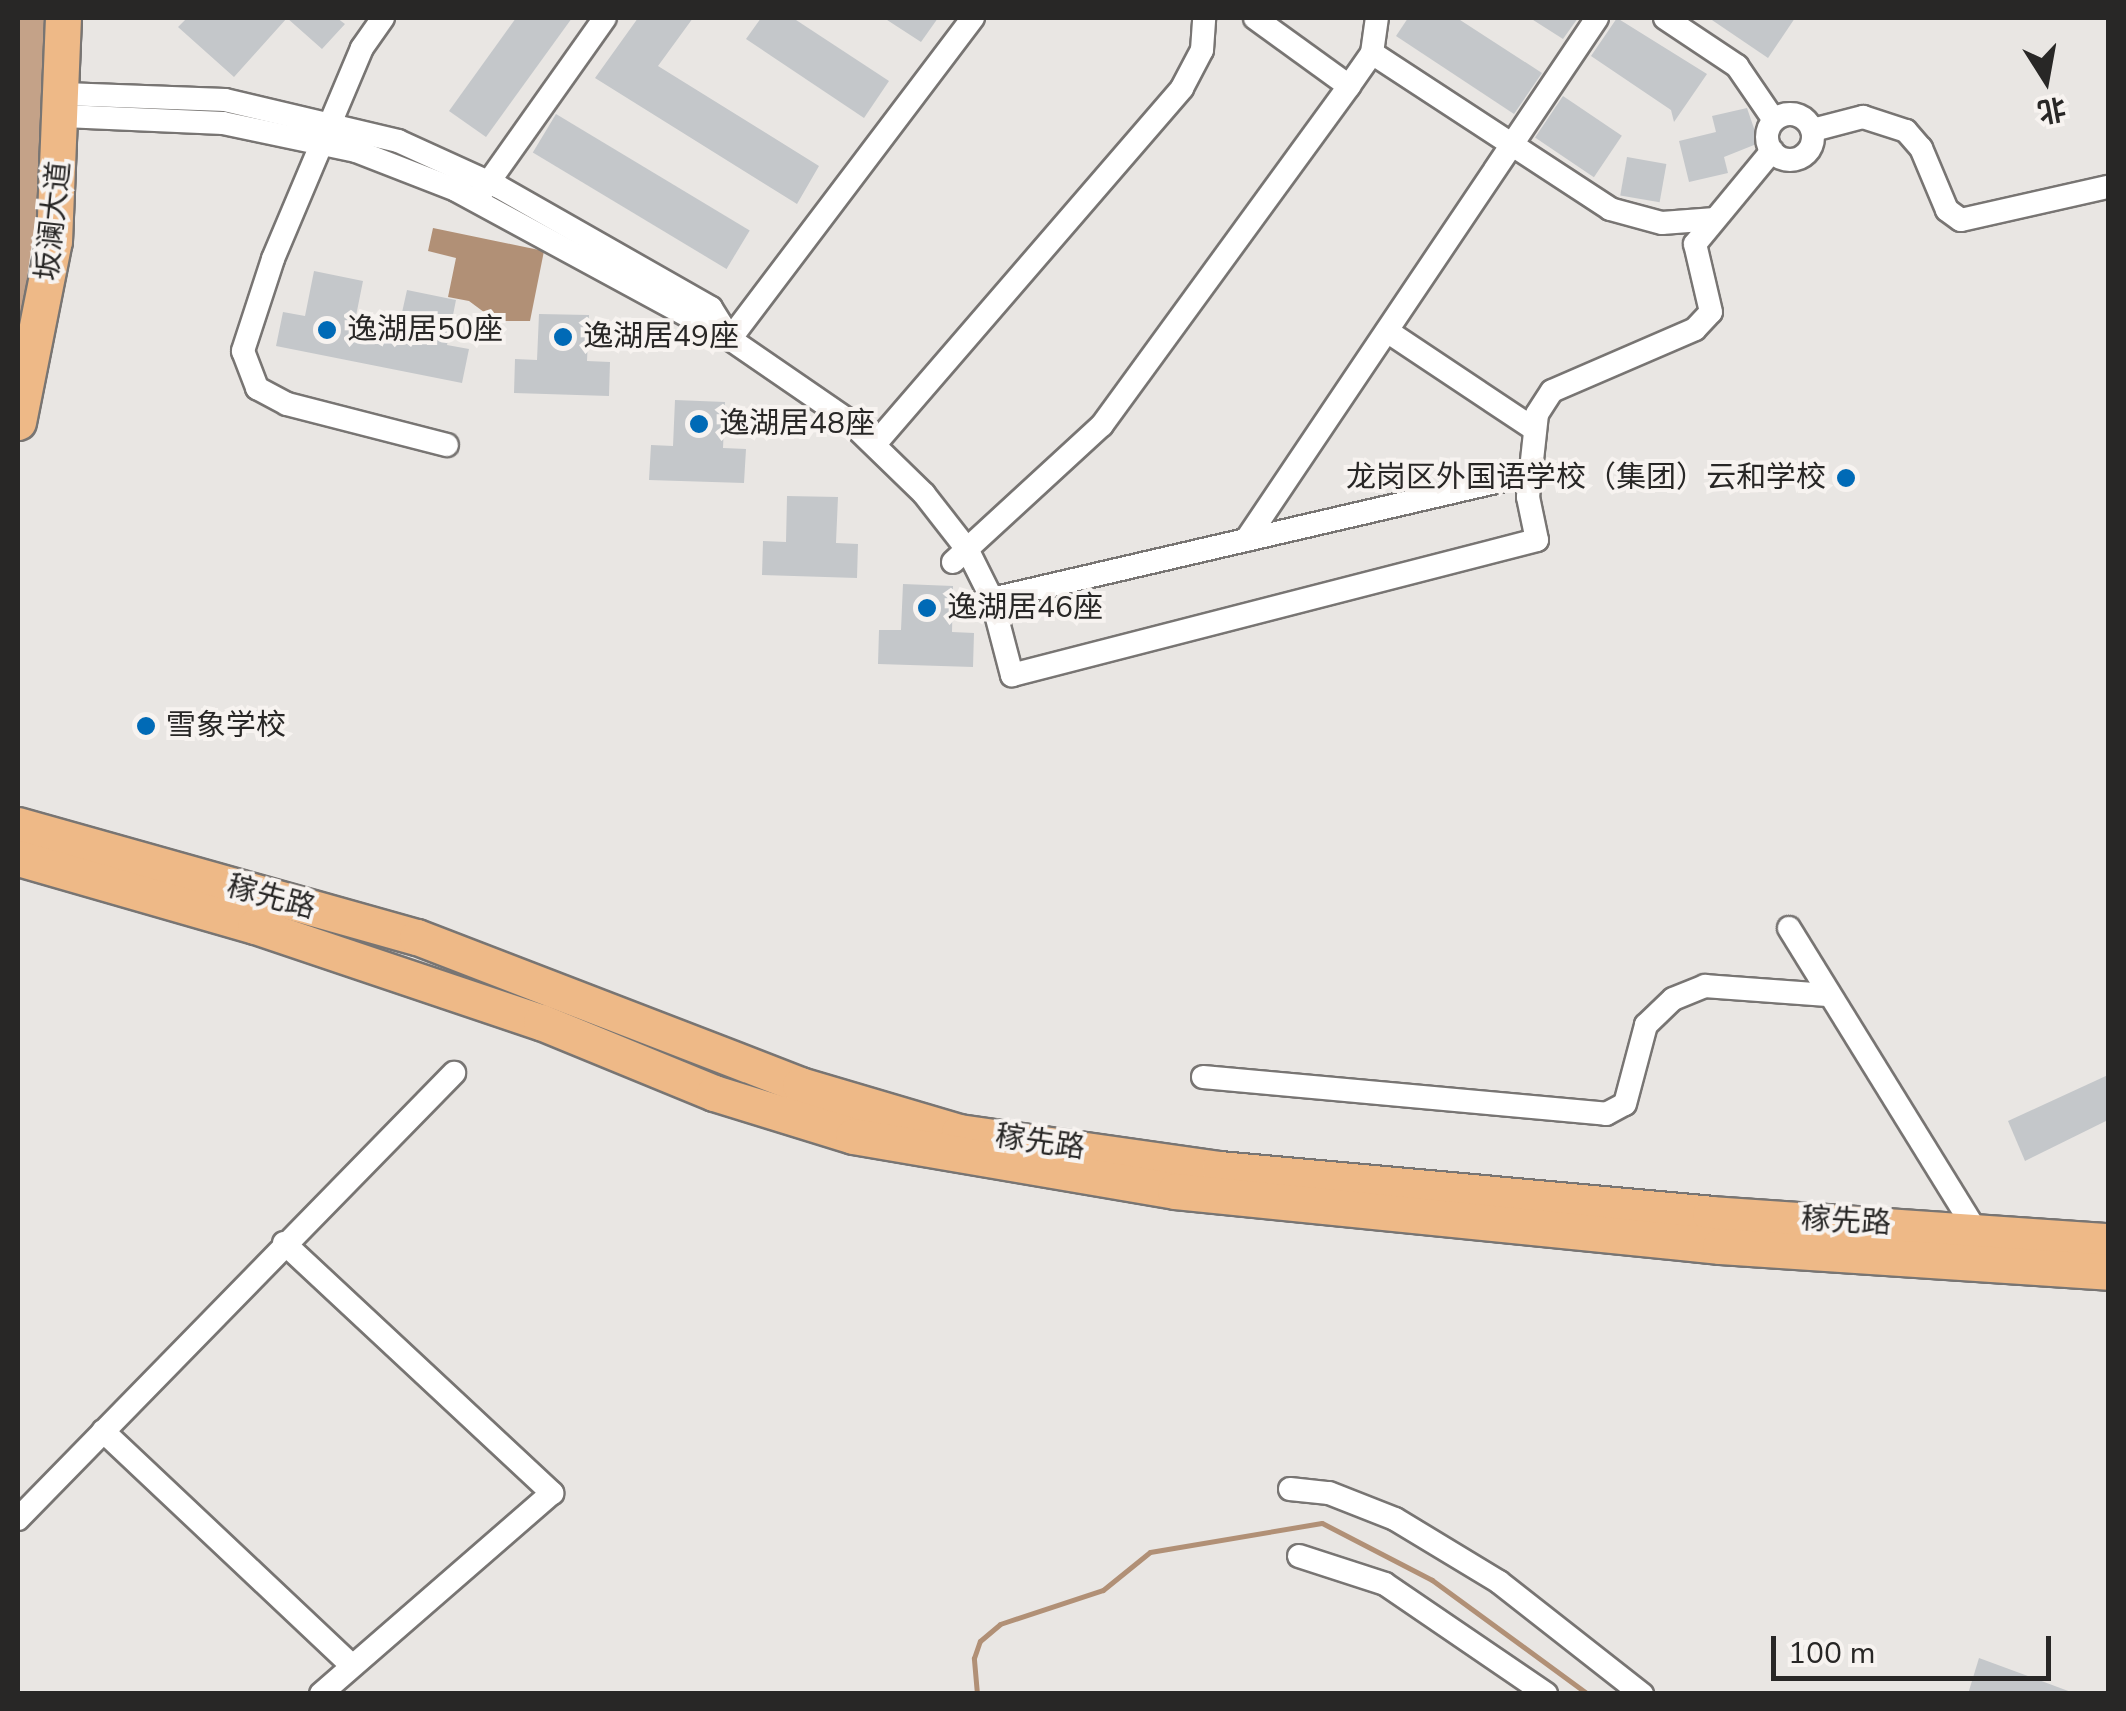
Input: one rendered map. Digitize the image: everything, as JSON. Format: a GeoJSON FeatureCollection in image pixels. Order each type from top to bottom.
{"type":"FeatureCollection","features":[{"type":"Feature","properties":{"kind":"main road","name":"坂澜大道"},"geometry":{"type":"LineString","coordinates":[[18,422],[49,280],[64,105],[63,18]]}},
{"type":"Feature","properties":{"kind":"main road","name":"稼先路"},"geometry":{"type":"LineString","coordinates":[[18,826],[417,937],[800,1086],[959,1132],[1219,1169],[1710,1214],[2108,1241]]}},
{"type":"Feature","properties":{"kind":"main road","name":"稼先路"},"geometry":{"type":"LineString","coordinates":[[18,858],[255,926],[540,1022],[714,1093],[853,1136],[1175,1191],[1720,1246],[2108,1272]]}},
{"type":"Feature","properties":{"kind":"street"},"geometry":{"type":"LineString","coordinates":[[383,18],[362,48],[327,131],[244,350],[257,388],[287,404],[446,445]]}},
{"type":"Feature","properties":{"kind":"street"},"geometry":{"type":"LineString","coordinates":[[482,191],[605,18]]}},
{"type":"Feature","properties":{"kind":"street"},"geometry":{"type":"LineString","coordinates":[[730,339],[973,18]]}},
{"type":"Feature","properties":{"kind":"street"},"geometry":{"type":"LineString","coordinates":[[875,444],[1182,88],[1202,50],[1204,18]]}},
{"type":"Feature","properties":{"kind":"street"},"geometry":{"type":"LineString","coordinates":[[1254,18],[1350,86]]}},
{"type":"Feature","properties":{"kind":"street"},"geometry":{"type":"LineString","coordinates":[[960,555],[1102,424],[1350,86],[1372,53],[1377,18]]}},
{"type":"Feature","properties":{"kind":"street"},"geometry":{"type":"LineString","coordinates":[[1246,540],[1597,18]]}},
{"type":"Feature","properties":{"kind":"street"},"geometry":{"type":"LineString","coordinates":[[1665,18],[1737,66],[1774,120]]}},
{"type":"Feature","properties":{"kind":"street"},"geometry":{"type":"LineString","coordinates":[[1372,53],[1511,146],[1626,216],[1662,223],[1716,219]]}},
{"type":"Feature","properties":{"kind":"street"},"geometry":{"type":"LineString","coordinates":[[64,105],[327,131],[482,191],[711,308],[730,339],[819,397],[875,444],[992,600],[1012,675],[1537,540],[1530,474],[1534,428],[1552,391],[1695,328],[1711,312],[1695,244],[1772,152]]}},
{"type":"Feature","properties":{"kind":"street"},"geometry":{"type":"LineString","coordinates":[[1796,114],[1813,130],[1812,146],[1802,157],[1786,160],[1772,152],[1766,135],[1774,120],[1796,114]]}},
{"type":"Feature","properties":{"kind":"street"},"geometry":{"type":"LineString","coordinates":[[1813,130],[1863,117],[1906,131],[1922,148],[1947,210],[1961,220],[2108,187]]}},
{"type":"Feature","properties":{"kind":"street"},"geometry":{"type":"LineString","coordinates":[[1386,331],[1534,428]]}},
{"type":"Feature","properties":{"kind":"street"},"geometry":{"type":"LineString","coordinates":[[992,600],[1530,474]]}},
{"type":"Feature","properties":{"kind":"street"},"geometry":{"type":"LineString","coordinates":[[1789,928],[1975,1229]]}},
{"type":"Feature","properties":{"kind":"street"},"geometry":{"type":"LineString","coordinates":[[1202,1078],[1606,1114],[1625,1104],[1646,1026],[1673,999],[1705,986],[1827,995]]}},
{"type":"Feature","properties":{"kind":"street"},"geometry":{"type":"LineString","coordinates":[[18,1519],[454,1073]]}},
{"type":"Feature","properties":{"kind":"street"},"geometry":{"type":"LineString","coordinates":[[284,1243],[552,1493],[350,1664],[322,1694]]}},
{"type":"Feature","properties":{"kind":"street"},"geometry":{"type":"LineString","coordinates":[[103,1430],[350,1664]]}},
{"type":"Feature","properties":{"kind":"street"},"geometry":{"type":"LineString","coordinates":[[1290,1488],[1330,1493],[1395,1519],[1499,1582],[1642,1694]]}},
{"type":"Feature","properties":{"kind":"street"},"geometry":{"type":"LineString","coordinates":[[1299,1556],[1385,1584],[1546,1694]]}},
{"type":"Feature","properties":{"kind":"shaded area"},"geometry":{"type":"Polygon","coordinates":[[[18,18],[44,18],[45,67],[41,181],[18,340],[18,18]]]}},
{"type":"Feature","properties":{"kind":"shaded area"},"geometry":{"type":"Polygon","coordinates":[[[433,228],[544,251],[530,321],[496,321],[469,301],[448,297],[456,258],[428,251],[433,228]]]}},
{"type":"Feature","properties":{"kind":"building"},"geometry":{"type":"Polygon","coordinates":[[[187,18],[287,18],[234,77],[178,27],[187,18]]]}},
{"type":"Feature","properties":{"kind":"building"},"geometry":{"type":"Polygon","coordinates":[[[287,18],[337,18],[345,24],[322,49],[287,18]]]}},
{"type":"Feature","properties":{"kind":"building"},"geometry":{"type":"Polygon","coordinates":[[[516,18],[572,18],[486,137],[449,111],[516,18]]]}},
{"type":"Feature","properties":{"kind":"building"},"geometry":{"type":"Polygon","coordinates":[[[638,18],[693,18],[658,66],[819,166],[797,204],[595,78],[638,18]]]}},
{"type":"Feature","properties":{"kind":"building"},"geometry":{"type":"Polygon","coordinates":[[[761,18],[793,18],[889,81],[864,118],[746,39],[761,18]]]}},
{"type":"Feature","properties":{"kind":"building"},"geometry":{"type":"Polygon","coordinates":[[[884,18],[938,18],[921,42],[884,18]]]}},
{"type":"Feature","properties":{"kind":"building"},"geometry":{"type":"Polygon","coordinates":[[[1408,18],[1457,18],[1542,73],[1514,114],[1396,36],[1408,18]]]}},
{"type":"Feature","properties":{"kind":"building"},"geometry":{"type":"Polygon","coordinates":[[[1530,18],[1578,18],[1563,39],[1530,18]]]}},
{"type":"Feature","properties":{"kind":"building"},"geometry":{"type":"Polygon","coordinates":[[[1617,18],[1707,74],[1674,122],[1671,110],[1591,56],[1617,18]]]}},
{"type":"Feature","properties":{"kind":"building"},"geometry":{"type":"Polygon","coordinates":[[[1709,18],[1795,18],[1768,58],[1709,18]]]}},
{"type":"Feature","properties":{"kind":"building"},"geometry":{"type":"Polygon","coordinates":[[[1563,96],[1622,136],[1594,177],[1535,137],[1563,96]]]}},
{"type":"Feature","properties":{"kind":"building"},"geometry":{"type":"Polygon","coordinates":[[[1747,108],[1759,143],[1724,157],[1728,173],[1689,182],[1679,141],[1716,132],[1712,116],[1747,108]]]}},
{"type":"Feature","properties":{"kind":"building"},"geometry":{"type":"Polygon","coordinates":[[[556,114],[750,230],[727,269],[533,153],[556,114]]]}},
{"type":"Feature","properties":{"kind":"building"},"geometry":{"type":"Polygon","coordinates":[[[1627,157],[1666,164],[1660,202],[1620,195],[1627,157]]]}},
{"type":"Feature","properties":{"kind":"building","name":"逸湖居50座"},"geometry":{"type":"Polygon","coordinates":[[[314,271],[363,281],[354,326],[397,335],[407,290],[456,300],[447,345],[469,349],[462,383],[276,346],[283,312],[305,316],[314,271]]]}},
{"type":"Feature","properties":{"kind":"building","name":"逸湖居49座"},"geometry":{"type":"Polygon","coordinates":[[[539,314],[589,315],[587,361],[610,362],[609,396],[514,393],[515,359],[537,360],[539,314]]]}},
{"type":"Feature","properties":{"kind":"building","name":"逸湖居48座"},"geometry":{"type":"Polygon","coordinates":[[[675,400],[725,402],[723,448],[746,449],[744,483],[649,480],[651,445],[673,446],[675,400]]]}},
{"type":"Feature","properties":{"kind":"building"},"geometry":{"type":"Polygon","coordinates":[[[787,496],[838,497],[836,543],[858,544],[857,578],[762,575],[763,541],[786,542],[787,496]]]}},
{"type":"Feature","properties":{"kind":"building","name":"逸湖居46座"},"geometry":{"type":"Polygon","coordinates":[[[903,584],[953,586],[952,632],[974,633],[973,667],[878,664],[879,630],[901,630],[903,584]]]}},
{"type":"Feature","properties":{"kind":"building"},"geometry":{"type":"Polygon","coordinates":[[[2108,1075],[2108,1120],[2025,1161],[2008,1121],[2108,1075]]]}},
{"type":"Feature","properties":{"kind":"building"},"geometry":{"type":"Polygon","coordinates":[[[1979,1658],[2071,1692],[1968,1694],[1979,1658]]]}},
{"type":"Feature","properties":{"kind":"waterway"},"geometry":{"type":"LineString","coordinates":[[977,1694],[974,1658],[980,1641],[1000,1624],[1103,1590],[1150,1552],[1322,1523],[1432,1580],[1588,1694]]}},
{"type":"Feature","properties":{"kind":"place","name":"逸湖居50座"},"geometry":{"type":"Point","coordinates":[327,330]}},
{"type":"Feature","properties":{"kind":"place","name":"逸湖居49座"},"geometry":{"type":"Point","coordinates":[563,337]}},
{"type":"Feature","properties":{"kind":"place","name":"逸湖居48座"},"geometry":{"type":"Point","coordinates":[699,424]}},
{"type":"Feature","properties":{"kind":"place","name":"龙岗区外国语学校（集团）云和学校"},"geometry":{"type":"Point","coordinates":[1846,478]}},
{"type":"Feature","properties":{"kind":"place","name":"逸湖居46座"},"geometry":{"type":"Point","coordinates":[927,608]}},
{"type":"Feature","properties":{"kind":"place","name":"雪象学校"},"geometry":{"type":"Point","coordinates":[146,726]}}]}
